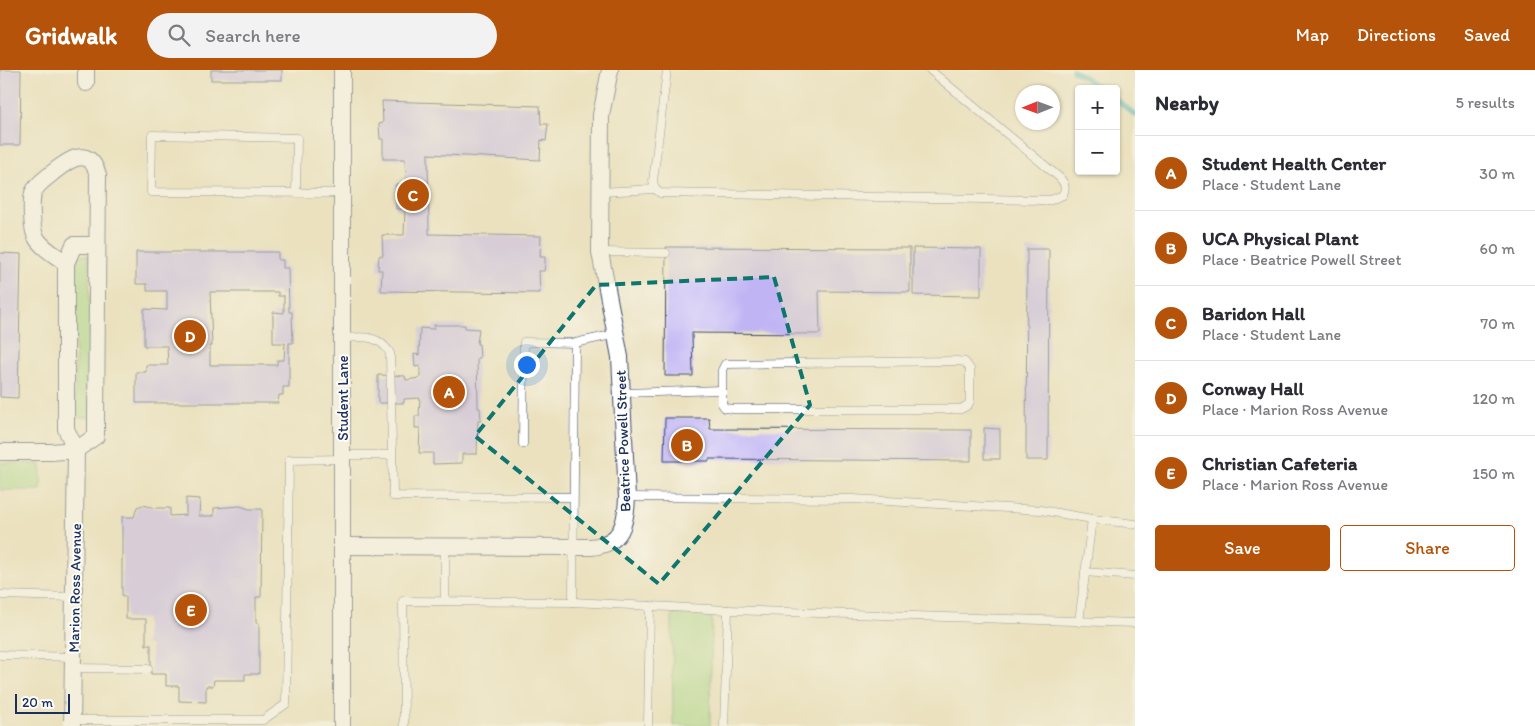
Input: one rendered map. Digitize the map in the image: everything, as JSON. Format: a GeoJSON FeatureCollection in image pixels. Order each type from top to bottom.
{"type":"FeatureCollection","features":[{"type":"Feature","properties":{"kind":"street","name":"Student Lane"},"geometry":{"type":"LineString","coordinates":[[342,70],[342,726]]}},
{"type":"Feature","properties":{"kind":"street","name":"Beatrice Powell Street"},"geometry":{"type":"LineString","coordinates":[[343,546],[602,546],[616,537],[625,522],[627,497],[620,357],[600,252],[601,115],[605,71]]}},
{"type":"Feature","properties":{"kind":"street"},"geometry":{"type":"LineString","coordinates":[[0,452],[76,450],[96,436],[98,175],[96,168],[90,161],[84,158],[74,158],[66,162],[38,185],[33,194],[32,230],[37,240],[66,263],[74,245],[97,245]]}},
{"type":"Feature","properties":{"kind":"street","name":"Marion Ross Avenue"},"geometry":{"type":"LineString","coordinates":[[66,263],[66,429],[76,450],[72,723]]}},
{"type":"Feature","properties":{"kind":"lane"},"geometry":{"type":"LineString","coordinates":[[655,189],[654,176],[668,70]]}},
{"type":"Feature","properties":{"kind":"lane"},"geometry":{"type":"LineString","coordinates":[[601,192],[655,189],[660,193],[1041,200],[1051,200],[1062,195],[1065,190],[1060,178],[930,70]]}},
{"type":"Feature","properties":{"kind":"lane"},"geometry":{"type":"LineString","coordinates":[[296,193],[297,138],[152,135],[151,192],[296,193],[342,193]]}},
{"type":"Feature","properties":{"kind":"lane"},"geometry":{"type":"LineString","coordinates":[[600,252],[666,253]]}},
{"type":"Feature","properties":{"kind":"lane"},"geometry":{"type":"LineString","coordinates":[[523,444],[524,342],[575,343],[616,334]]}},
{"type":"Feature","properties":{"kind":"lane"},"geometry":{"type":"LineString","coordinates":[[343,338],[368,337],[378,340],[385,344],[390,353],[393,496],[573,496]]}},
{"type":"Feature","properties":{"kind":"lane"},"geometry":{"type":"LineString","coordinates":[[573,602],[575,343]]}},
{"type":"Feature","properties":{"kind":"lane"},"geometry":{"type":"LineString","coordinates":[[957,361],[965,362],[970,369],[970,401],[965,407],[956,409],[730,409],[723,406],[722,390],[722,368],[725,364],[731,363],[957,361]]}},
{"type":"Feature","properties":{"kind":"lane"},"geometry":{"type":"LineString","coordinates":[[623,393],[722,390]]}},
{"type":"Feature","properties":{"kind":"lane"},"geometry":{"type":"LineString","coordinates":[[72,723],[263,720],[286,704],[289,460],[391,455]]}},
{"type":"Feature","properties":{"kind":"lane"},"geometry":{"type":"LineString","coordinates":[[627,497],[853,498],[1041,510],[1135,524]]}},
{"type":"Feature","properties":{"kind":"lane"},"geometry":{"type":"LineString","coordinates":[[1079,622],[1092,519]]}},
{"type":"Feature","properties":{"kind":"lane"},"geometry":{"type":"LineString","coordinates":[[445,547],[445,602]]}},
{"type":"Feature","properties":{"kind":"lane"},"geometry":{"type":"LineString","coordinates":[[1086,572],[1135,576]]}},
{"type":"Feature","properties":{"kind":"lane"},"geometry":{"type":"LineString","coordinates":[[0,595],[74,596]]}},
{"type":"Feature","properties":{"kind":"lane"},"geometry":{"type":"LineString","coordinates":[[404,726],[403,601],[573,602],[728,610],[1135,624]]}},
{"type":"Feature","properties":{"kind":"lane"},"geometry":{"type":"LineString","coordinates":[[648,726],[650,606]]}},
{"type":"Feature","properties":{"kind":"lane"},"geometry":{"type":"LineString","coordinates":[[724,726],[728,610]]}},
{"type":"Feature","properties":{"kind":"lane"},"geometry":{"type":"LineString","coordinates":[[0,656],[148,669]]}},
{"type":"Feature","properties":{"kind":"highlighted area"},"geometry":{"type":"Polygon","coordinates":[[[774,277],[810,405],[659,584],[475,436],[596,285],[774,277]]]}},
{"type":"Feature","properties":{"kind":"green space"},"geometry":{"type":"Polygon","coordinates":[[[79,256],[89,256],[91,417],[75,418],[76,261],[79,256]]]}},
{"type":"Feature","properties":{"kind":"green space"},"geometry":{"type":"Polygon","coordinates":[[[0,463],[41,464],[41,490],[0,490],[0,463]]]}},
{"type":"Feature","properties":{"kind":"green space"},"geometry":{"type":"Polygon","coordinates":[[[677,610],[712,613],[710,726],[673,726],[672,615],[677,610]]]}},
{"type":"Feature","properties":{"kind":"building"},"geometry":{"type":"Polygon","coordinates":[[[0,70],[21,70],[20,145],[0,145],[0,70]]]}},
{"type":"Feature","properties":{"kind":"building"},"geometry":{"type":"Polygon","coordinates":[[[211,70],[282,70],[282,80],[211,80],[211,70]]]}},
{"type":"Feature","properties":{"kind":"building"},"geometry":{"type":"Polygon","coordinates":[[[382,101],[540,106],[541,124],[548,124],[546,141],[541,140],[540,160],[428,154],[429,234],[541,236],[540,257],[545,257],[545,263],[544,271],[539,271],[540,293],[381,291],[382,270],[378,270],[379,256],[383,255],[382,235],[404,235],[405,209],[396,209],[396,184],[406,184],[405,159],[383,159],[383,139],[380,139],[379,124],[383,123],[382,101]]]}},
{"type":"Feature","properties":{"kind":"building"},"geometry":{"type":"Polygon","coordinates":[[[666,247],[910,248],[910,292],[819,291],[820,334],[692,333],[693,376],[665,376],[666,247]]]}},
{"type":"Feature","properties":{"kind":"building"},"geometry":{"type":"Polygon","coordinates":[[[913,248],[981,249],[981,296],[913,295],[913,248]]]}},
{"type":"Feature","properties":{"kind":"building"},"geometry":{"type":"Polygon","coordinates":[[[1027,249],[1049,249],[1048,460],[1026,460],[1027,249]]]}},
{"type":"Feature","properties":{"kind":"building"},"geometry":{"type":"Polygon","coordinates":[[[136,252],[278,252],[278,260],[283,260],[283,268],[288,268],[289,312],[292,312],[293,343],[289,343],[289,387],[283,387],[283,395],[279,395],[278,403],[136,403],[136,372],[146,372],[146,365],[168,365],[167,346],[144,346],[144,309],[167,310],[167,291],[147,291],[147,284],[136,284],[136,252]],[[210,292],[212,346],[210,346],[210,365],[277,365],[277,360],[284,360],[285,343],[273,343],[273,312],[284,313],[284,296],[278,296],[278,292],[210,292]]]}},
{"type":"Feature","properties":{"kind":"building"},"geometry":{"type":"Polygon","coordinates":[[[0,253],[21,254],[18,398],[0,397],[0,253]]]}},
{"type":"Feature","properties":{"kind":"building"},"geometry":{"type":"Polygon","coordinates":[[[434,325],[465,325],[465,328],[479,329],[477,344],[479,344],[480,358],[477,358],[478,408],[480,408],[481,421],[478,421],[477,454],[462,454],[462,463],[433,464],[433,453],[419,453],[420,428],[415,428],[415,416],[419,416],[420,398],[404,399],[404,403],[378,403],[378,375],[405,376],[406,380],[420,378],[420,366],[415,367],[414,354],[419,355],[420,328],[434,329],[434,325]]]}},
{"type":"Feature","properties":{"kind":"building"},"geometry":{"type":"Polygon","coordinates":[[[665,418],[709,418],[710,429],[971,430],[971,461],[709,459],[709,461],[664,461],[665,418]]]}},
{"type":"Feature","properties":{"kind":"building"},"geometry":{"type":"Polygon","coordinates":[[[984,428],[1000,429],[1000,459],[984,459],[984,428]]]}},
{"type":"Feature","properties":{"kind":"building"},"geometry":{"type":"Polygon","coordinates":[[[186,498],[200,499],[199,516],[214,516],[214,508],[240,506],[249,509],[262,509],[261,597],[256,597],[256,623],[259,623],[259,674],[245,674],[245,680],[214,680],[213,686],[206,686],[206,702],[179,701],[179,686],[166,686],[166,674],[151,674],[151,645],[146,645],[146,619],[126,619],[126,596],[122,596],[122,517],[134,517],[137,507],[143,505],[156,508],[170,508],[170,516],[186,515],[186,498]]]}},
{"type":"Feature","properties":{"kind":"waterway"},"geometry":{"type":"LineString","coordinates":[[1073,70],[1096,85]]}},
{"type":"Feature","properties":{"kind":"waterway"},"geometry":{"type":"LineString","coordinates":[[1120,102],[1135,115]]}},
{"type":"Feature","properties":{"kind":"place","name":"Baridon Hall"},"geometry":{"type":"Point","coordinates":[413,195]}},
{"type":"Feature","properties":{"kind":"place","name":"Conway Hall"},"geometry":{"type":"Point","coordinates":[190,336]}},
{"type":"Feature","properties":{"kind":"place","name":"Student Health Center"},"geometry":{"type":"Point","coordinates":[449,392]}},
{"type":"Feature","properties":{"kind":"place","name":"UCA Physical Plant"},"geometry":{"type":"Point","coordinates":[687,445]}},
{"type":"Feature","properties":{"kind":"place","name":"Christian Cafeteria"},"geometry":{"type":"Point","coordinates":[191,610]}}]}
